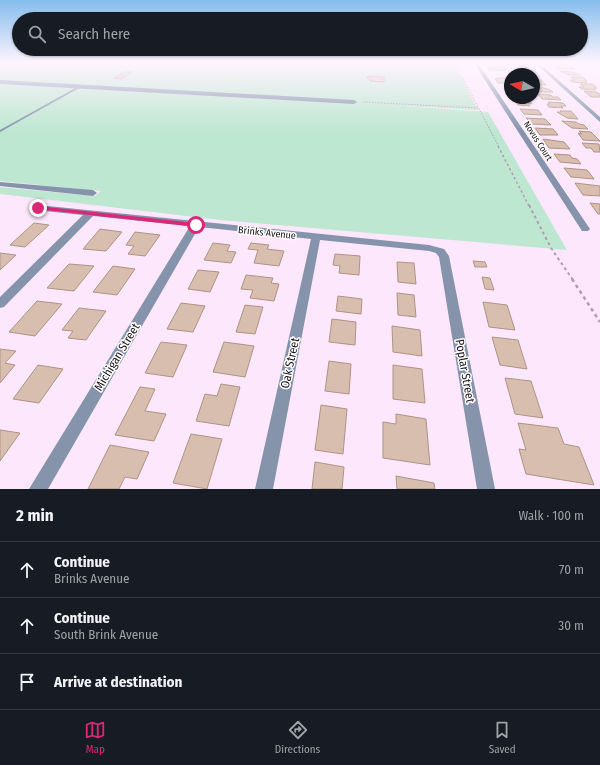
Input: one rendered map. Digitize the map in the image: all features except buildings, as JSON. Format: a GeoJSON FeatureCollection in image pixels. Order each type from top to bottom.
{"type":"FeatureCollection","features":[{"type":"Feature","properties":{"kind":"street"},"geometry":{"type":"LineString","coordinates":[[61,86],[354,102]]}},
{"type":"Feature","properties":{"kind":"street","name":"Novus Court"},"geometry":{"type":"LineString","coordinates":[[491,86],[585,229]]}},
{"type":"Feature","properties":{"kind":"street"},"geometry":{"type":"LineString","coordinates":[[562,86],[600,120]]}},
{"type":"Feature","properties":{"kind":"street"},"geometry":{"type":"LineString","coordinates":[[0,184],[93,193]]}},
{"type":"Feature","properties":{"kind":"street","name":"Brinks Avenue"},"geometry":{"type":"LineString","coordinates":[[38,208],[429,248],[436,249],[442,254]]}},
{"type":"Feature","properties":{"kind":"street"},"geometry":{"type":"LineString","coordinates":[[0,304],[90,214]]}},
{"type":"Feature","properties":{"kind":"street","name":"Michigan Street"},"geometry":{"type":"LineString","coordinates":[[38,489],[196,225]]}},
{"type":"Feature","properties":{"kind":"street","name":"Oak Street"},"geometry":{"type":"LineString","coordinates":[[264,489],[316,237]]}},
{"type":"Feature","properties":{"kind":"street","name":"Poplar Street"},"geometry":{"type":"LineString","coordinates":[[442,254],[446,264],[486,489]]}},
{"type":"Feature","properties":{"kind":"lane"},"geometry":{"type":"LineString","coordinates":[[0,132],[80,87]]}},
{"type":"Feature","properties":{"kind":"path"},"geometry":{"type":"LineString","coordinates":[[467,86],[551,248],[591,306],[600,322]]}},
{"type":"Feature","properties":{"kind":"path"},"geometry":{"type":"LineString","coordinates":[[354,102],[478,108]]}},
{"type":"Feature","properties":{"kind":"green space"},"geometry":{"type":"Polygon","coordinates":[[[0,86],[34,86],[355,103],[65,86],[466,86],[478,110],[389,105],[488,112],[567,250],[220,220],[0,194],[0,187],[95,196],[101,191],[0,181],[0,86]]]}},
{"type":"Feature","properties":{"kind":"route"},"geometry":{"type":"LineString","coordinates":[[38,208],[196,225]]}}]}
